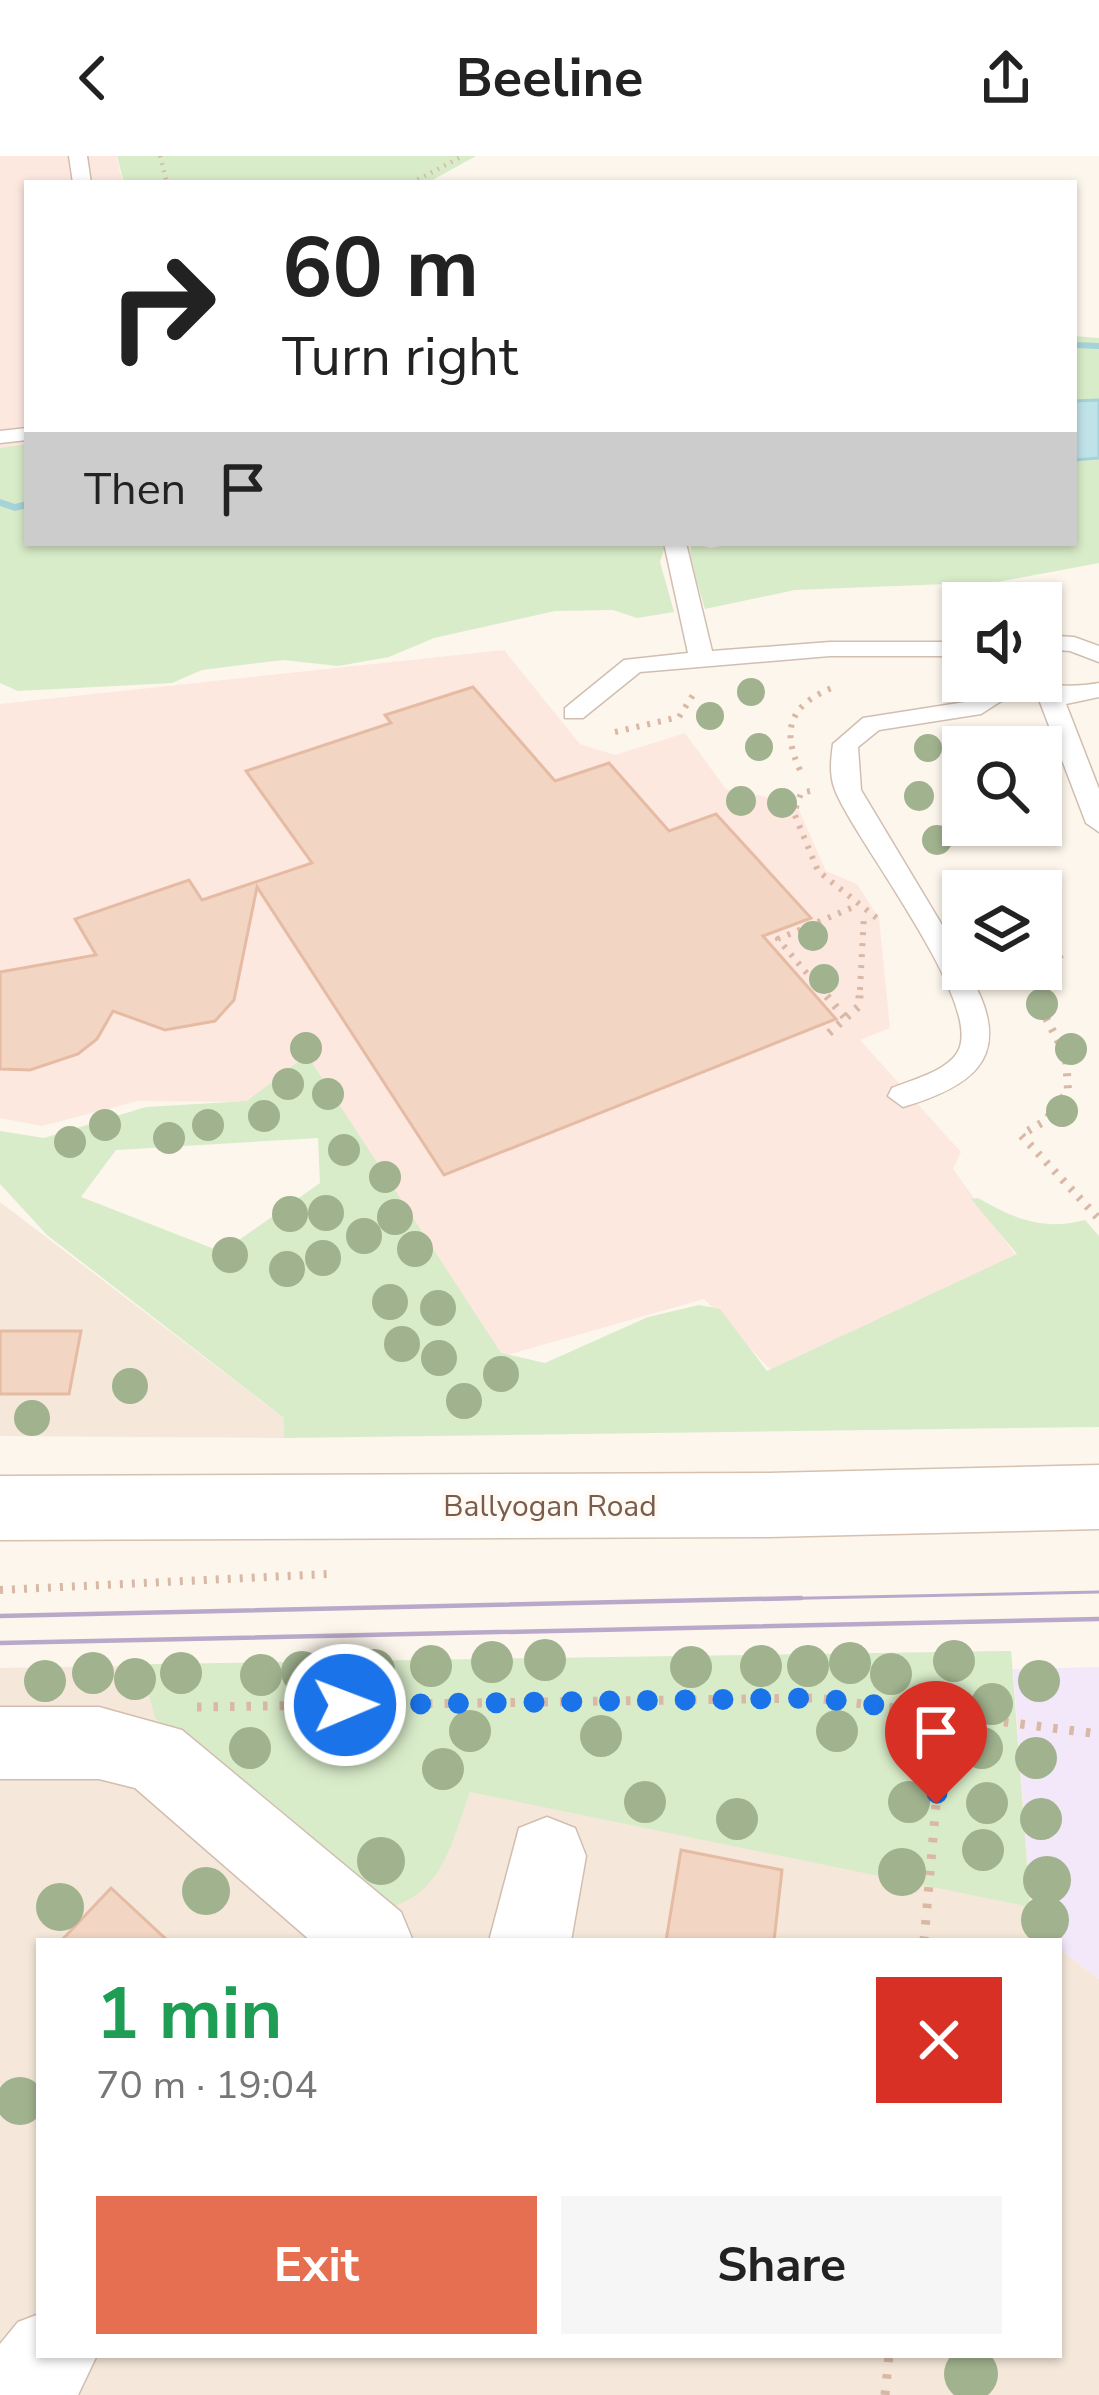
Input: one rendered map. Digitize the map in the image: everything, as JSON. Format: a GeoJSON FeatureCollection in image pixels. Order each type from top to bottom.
{"type":"FeatureCollection","features":[{"type":"Feature","properties":{"kind":"street","name":"Ballyogan Road"},"geometry":{"type":"LineString","coordinates":[[0,1508],[769,1505],[1099,1497]]}},
{"type":"Feature","properties":{"kind":"street"},"geometry":{"type":"LineString","coordinates":[[0,1743],[99,1743],[155,1756],[368,1938]]}},
{"type":"Feature","properties":{"kind":"street"},"geometry":{"type":"LineString","coordinates":[[531,1938],[547,1856]]}},
{"type":"Feature","properties":{"kind":"street"},"geometry":{"type":"LineString","coordinates":[[18,2395],[49,2358]]}},
{"type":"Feature","properties":{"kind":"lane"},"geometry":{"type":"LineString","coordinates":[[678,562],[701,657]]}},
{"type":"Feature","properties":{"kind":"lane"},"geometry":{"type":"LineString","coordinates":[[1062,643],[1099,655]]}},
{"type":"Feature","properties":{"kind":"lane"},"geometry":{"type":"LineString","coordinates":[[574,713],[633,665],[701,657],[942,650]]}},
{"type":"Feature","properties":{"kind":"lane"},"geometry":{"type":"LineString","coordinates":[[1062,694],[1098,693]]}},
{"type":"Feature","properties":{"kind":"lane"},"geometry":{"type":"LineString","coordinates":[[942,953],[847,790],[846,744],[872,723],[972,709],[984,702]]}},
{"type":"Feature","properties":{"kind":"lane"},"geometry":{"type":"LineString","coordinates":[[1053,702],[1099,823]]}},
{"type":"Feature","properties":{"kind":"lane"},"geometry":{"type":"LineString","coordinates":[[903,1096],[960,1069],[976,1050],[976,1019],[963,990]]}},
{"type":"Feature","properties":{"kind":"path"},"geometry":{"type":"LineString","coordinates":[[417,180],[463,156]]}},
{"type":"Feature","properties":{"kind":"path"},"geometry":{"type":"LineString","coordinates":[[848,1021],[778,939],[856,906]]}},
{"type":"Feature","properties":{"kind":"path"},"geometry":{"type":"LineString","coordinates":[[830,1033],[859,1006],[865,914]]}},
{"type":"Feature","properties":{"kind":"path"},"geometry":{"type":"LineString","coordinates":[[1045,992],[1034,996],[1059,1037],[1072,1077],[1066,1104],[1051,1122],[1022,1135],[1099,1219]]}},
{"type":"Feature","properties":{"kind":"path"},"geometry":{"type":"LineString","coordinates":[[0,1590],[328,1574]]}},
{"type":"Feature","properties":{"kind":"path"},"geometry":{"type":"LineString","coordinates":[[184,1708],[816,1698],[1099,1734]]}},
{"type":"Feature","properties":{"kind":"path"},"geometry":{"type":"LineString","coordinates":[[925,1938],[944,1713]]}},
{"type":"Feature","properties":{"kind":"path"},"geometry":{"type":"LineString","coordinates":[[885,2395],[889,2358]]}},
{"type":"Feature","properties":{"kind":"shaded area"},"geometry":{"type":"Polygon","coordinates":[[[0,156],[116,156],[122,180],[24,180],[24,450],[0,454],[0,156]]]}},
{"type":"Feature","properties":{"kind":"shaded area"},"geometry":{"type":"Polygon","coordinates":[[[504,650],[580,744],[615,755],[685,733],[726,789],[796,803],[826,871],[857,884],[879,918],[890,1028],[860,1040],[961,1152],[953,1169],[1020,1261],[777,1377],[704,1299],[500,1357],[307,1056],[247,1102],[138,1101],[42,1126],[0,1118],[0,704],[504,650]]]}},
{"type":"Feature","properties":{"kind":"shaded area"},"geometry":{"type":"Polygon","coordinates":[[[0,1202],[284,1418],[284,1438],[0,1436],[0,1202]]]}},
{"type":"Feature","properties":{"kind":"shaded area"},"geometry":{"type":"Polygon","coordinates":[[[1011,1651],[1033,1929],[1045,1938],[36,1938],[36,2358],[1062,2358],[1062,1951],[1099,1979],[1099,2395],[0,2395],[0,1668],[1011,1651]]]}},
{"type":"Feature","properties":{"kind":"shaded area"},"geometry":{"type":"Polygon","coordinates":[[[1099,1667],[1099,1979],[1062,1951],[1062,1938],[1045,1938],[1033,1929],[1013,1669],[1099,1667]]]}},
{"type":"Feature","properties":{"kind":"green space"},"geometry":{"type":"Polygon","coordinates":[[[117,156],[476,156],[432,180],[123,180],[117,156]]]}},
{"type":"Feature","properties":{"kind":"green space"},"geometry":{"type":"Polygon","coordinates":[[[1077,336],[1099,338],[1099,400],[1077,401],[1077,336]]]}},
{"type":"Feature","properties":{"kind":"green space"},"geometry":{"type":"Polygon","coordinates":[[[24,444],[24,546],[665,546],[660,562],[674,612],[637,618],[613,610],[555,611],[434,638],[389,657],[338,666],[283,660],[202,670],[172,683],[18,691],[0,683],[0,448],[24,444]]]}},
{"type":"Feature","properties":{"kind":"green space"},"geometry":{"type":"Polygon","coordinates":[[[1099,458],[1099,563],[997,582],[795,590],[705,609],[690,559],[691,546],[1077,546],[1077,460],[1099,458]]]}},
{"type":"Feature","properties":{"kind":"green space"},"geometry":{"type":"Polygon","coordinates":[[[307,1055],[501,1353],[545,1363],[648,1317],[699,1305],[720,1309],[767,1371],[1017,1254],[971,1199],[1042,1223],[1085,1220],[1099,1236],[1099,1427],[284,1438],[284,1418],[47,1235],[0,1184],[0,1131],[44,1138],[146,1107],[247,1101],[307,1055]],[[318,1138],[116,1150],[81,1197],[222,1252],[320,1183],[318,1138]]]}},
{"type":"Feature","properties":{"kind":"green space"},"geometry":{"type":"Polygon","coordinates":[[[1011,1651],[1030,1907],[470,1792],[450,1849],[431,1881],[402,1903],[382,1909],[155,1718],[147,1688],[151,1664],[1011,1651]]]}},
{"type":"Feature","properties":{"kind":"water"},"geometry":{"type":"Polygon","coordinates":[[[1099,400],[1099,458],[1077,460],[1077,401],[1099,400]]]}},
{"type":"Feature","properties":{"kind":"building"},"geometry":{"type":"Polygon","coordinates":[[[473,687],[555,781],[609,763],[669,831],[716,814],[811,918],[763,936],[836,1019],[444,1175],[257,887],[234,1000],[215,1021],[165,1030],[113,1011],[97,1039],[78,1054],[30,1070],[0,1069],[0,972],[96,955],[75,919],[189,880],[202,900],[312,863],[246,771],[391,723],[385,715],[473,687]]]}},
{"type":"Feature","properties":{"kind":"building"},"geometry":{"type":"Polygon","coordinates":[[[0,1331],[81,1331],[69,1394],[0,1394],[0,1331]]]}},
{"type":"Feature","properties":{"kind":"building"},"geometry":{"type":"Polygon","coordinates":[[[681,1850],[782,1870],[774,1938],[666,1938],[681,1850]]]}},
{"type":"Feature","properties":{"kind":"building"},"geometry":{"type":"Polygon","coordinates":[[[111,1888],[165,1938],[64,1938],[111,1888]]]}},
{"type":"Feature","properties":{"kind":"waterway"},"geometry":{"type":"LineString","coordinates":[[1077,345],[1099,346]]}},
{"type":"Feature","properties":{"kind":"waterway"},"geometry":{"type":"LineString","coordinates":[[0,502],[15,508],[24,505]]}},
{"type":"Feature","properties":{"kind":"tram line"},"geometry":{"type":"LineString","coordinates":[[708,1600],[1099,1592]]}},
{"type":"Feature","properties":{"kind":"tram line"},"geometry":{"type":"LineString","coordinates":[[708,1600],[801,1598]]}},
{"type":"Feature","properties":{"kind":"tram line"},"geometry":{"type":"LineString","coordinates":[[0,1616],[708,1600]]}},
{"type":"Feature","properties":{"kind":"tram line"},"geometry":{"type":"LineString","coordinates":[[664,1601],[708,1600]]}},
{"type":"Feature","properties":{"kind":"tram line"},"geometry":{"type":"LineString","coordinates":[[0,1643],[1099,1619]]}},
{"type":"Feature","properties":{"kind":"route"},"geometry":{"type":"LineString","coordinates":[[345,1705],[816,1698],[944,1713],[936,1804]]}}]}
